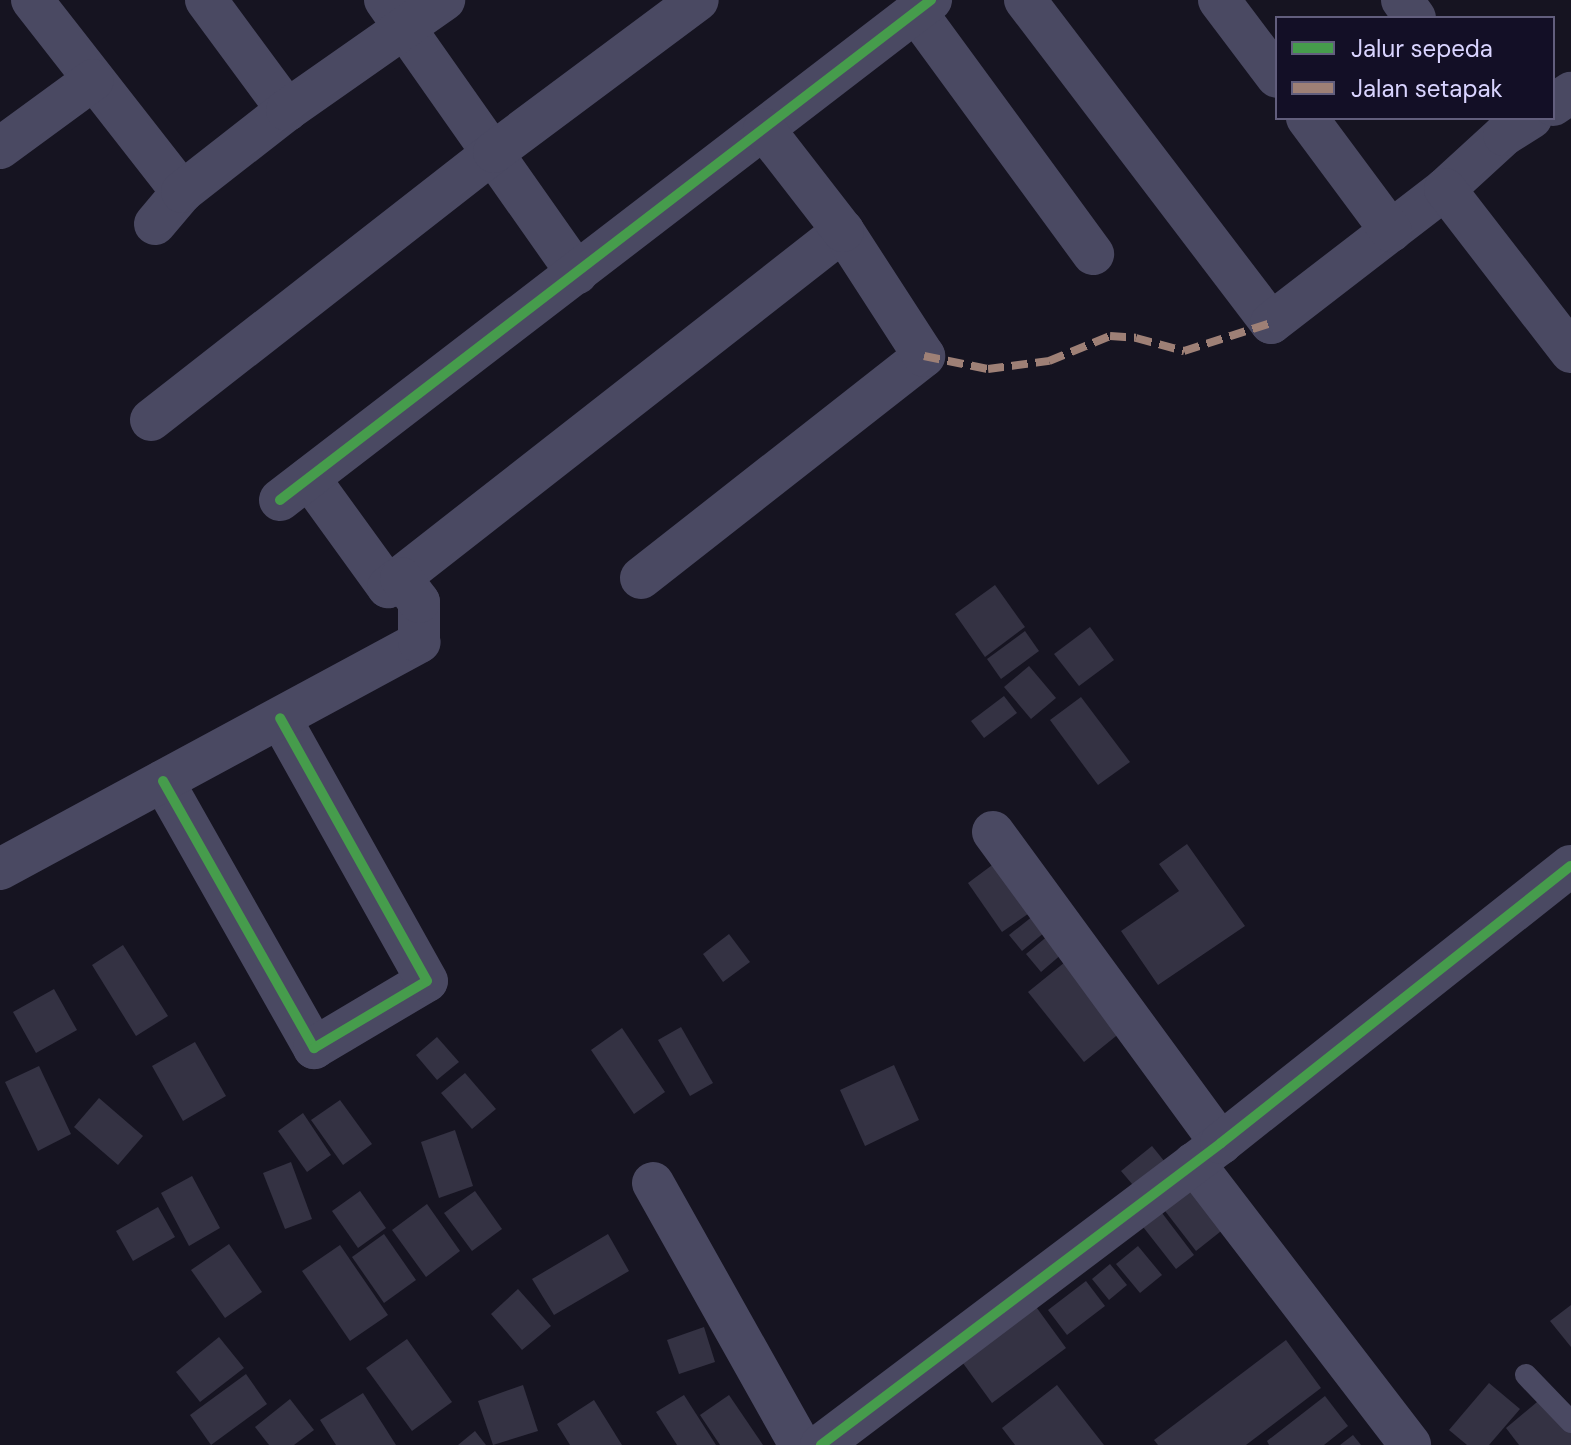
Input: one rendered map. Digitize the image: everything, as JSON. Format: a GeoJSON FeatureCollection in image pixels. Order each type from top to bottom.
{"type":"FeatureCollection","features":[{"type":"Feature","properties":{"kind":"street"},"geometry":{"type":"LineString","coordinates":[[32,0],[182,192]]}},
{"type":"Feature","properties":{"kind":"street"},"geometry":{"type":"LineString","coordinates":[[206,0],[287,110]]}},
{"type":"Feature","properties":{"kind":"street"},"geometry":{"type":"LineString","coordinates":[[155,224],[182,192],[287,110],[396,14],[444,0]]}},
{"type":"Feature","properties":{"kind":"street"},"geometry":{"type":"LineString","coordinates":[[151,420],[494,152],[698,0]]}},
{"type":"Feature","properties":{"kind":"street"},"geometry":{"type":"LineString","coordinates":[[1025,0],[1271,323],[1445,189],[1509,124]]}},
{"type":"Feature","properties":{"kind":"street"},"geometry":{"type":"LineString","coordinates":[[1219,0],[1275,74]]}},
{"type":"Feature","properties":{"kind":"street"},"geometry":{"type":"LineString","coordinates":[[843,231],[388,587],[295,489],[923,6],[1093,254]]}},
{"type":"Feature","properties":{"kind":"street"},"geometry":{"type":"LineString","coordinates":[[396,14],[577,273]]}},
{"type":"Feature","properties":{"kind":"street"},"geometry":{"type":"LineString","coordinates":[[0,148],[93,80]]}},
{"type":"Feature","properties":{"kind":"street"},"geometry":{"type":"LineString","coordinates":[[1308,120],[1391,231]]}},
{"type":"Feature","properties":{"kind":"street"},"geometry":{"type":"LineString","coordinates":[[641,578],[924,356],[843,231],[764,129]]}},
{"type":"Feature","properties":{"kind":"street"},"geometry":{"type":"LineString","coordinates":[[1445,189],[1571,352]]}},
{"type":"Feature","properties":{"kind":"street"},"geometry":{"type":"LineString","coordinates":[[0,869],[419,642],[419,602],[401,578]]}},
{"type":"Feature","properties":{"kind":"street"},"geometry":{"type":"LineString","coordinates":[[163,781],[314,1048],[427,981],[280,718]]}},
{"type":"Feature","properties":{"kind":"street"},"geometry":{"type":"LineString","coordinates":[[993,832],[1208,1153],[1410,1445]]}},
{"type":"Feature","properties":{"kind":"street"},"geometry":{"type":"LineString","coordinates":[[821,1445],[1208,1153],[1571,866]]}},
{"type":"Feature","properties":{"kind":"street"},"geometry":{"type":"LineString","coordinates":[[653,1183],[800,1445]]}},
{"type":"Feature","properties":{"kind":"lane"},"geometry":{"type":"LineString","coordinates":[[1526,1375],[1571,1422]]}},
{"type":"Feature","properties":{"kind":"building"},"geometry":{"type":"Polygon","coordinates":[[[995,585],[1025,627],[985,657],[955,614],[995,585]]]}},
{"type":"Feature","properties":{"kind":"building"},"geometry":{"type":"Polygon","coordinates":[[[1090,627],[1114,660],[1079,686],[1054,654],[1090,627]]]}},
{"type":"Feature","properties":{"kind":"building"},"geometry":{"type":"Polygon","coordinates":[[[1025,631],[1039,651],[1001,679],[987,659],[1025,631]]]}},
{"type":"Feature","properties":{"kind":"building"},"geometry":{"type":"Polygon","coordinates":[[[1029,666],[1056,698],[1031,719],[1004,687],[1029,666]]]}},
{"type":"Feature","properties":{"kind":"building"},"geometry":{"type":"Polygon","coordinates":[[[1004,696],[1017,713],[984,738],[971,721],[1004,696]]]}},
{"type":"Feature","properties":{"kind":"building"},"geometry":{"type":"Polygon","coordinates":[[[1081,697],[1130,762],[1098,785],[1050,720],[1081,697]]]}},
{"type":"Feature","properties":{"kind":"building"},"geometry":{"type":"Polygon","coordinates":[[[1187,844],[1245,926],[1158,985],[1121,931],[1179,891],[1159,864],[1187,844]]]}},
{"type":"Feature","properties":{"kind":"building"},"geometry":{"type":"Polygon","coordinates":[[[1003,857],[1038,907],[1002,932],[968,883],[1003,857]]]}},
{"type":"Feature","properties":{"kind":"building"},"geometry":{"type":"Polygon","coordinates":[[[1038,912],[1051,927],[1022,951],[1009,935],[1038,912]]]}},
{"type":"Feature","properties":{"kind":"building"},"geometry":{"type":"Polygon","coordinates":[[[1055,930],[1070,947],[1041,972],[1026,954],[1055,930]]]}},
{"type":"Feature","properties":{"kind":"building"},"geometry":{"type":"Polygon","coordinates":[[[729,934],[750,962],[723,982],[703,954],[729,934]]]}},
{"type":"Feature","properties":{"kind":"building"},"geometry":{"type":"Polygon","coordinates":[[[123,945],[168,1016],[136,1036],[92,965],[123,945]]]}},
{"type":"Feature","properties":{"kind":"building"},"geometry":{"type":"Polygon","coordinates":[[[1070,958],[1126,1028],[1084,1062],[1028,992],[1070,958]]]}},
{"type":"Feature","properties":{"kind":"building"},"geometry":{"type":"Polygon","coordinates":[[[54,989],[77,1030],[36,1053],[13,1012],[54,989]]]}},
{"type":"Feature","properties":{"kind":"building"},"geometry":{"type":"Polygon","coordinates":[[[681,1027],[713,1083],[690,1096],[658,1040],[681,1027]]]}},
{"type":"Feature","properties":{"kind":"building"},"geometry":{"type":"Polygon","coordinates":[[[622,1028],[665,1092],[634,1114],[591,1050],[622,1028]]]}},
{"type":"Feature","properties":{"kind":"building"},"geometry":{"type":"Polygon","coordinates":[[[437,1037],[459,1062],[437,1080],[416,1055],[437,1037]]]}},
{"type":"Feature","properties":{"kind":"building"},"geometry":{"type":"Polygon","coordinates":[[[195,1042],[226,1096],[183,1121],[152,1066],[195,1042]]]}},
{"type":"Feature","properties":{"kind":"building"},"geometry":{"type":"Polygon","coordinates":[[[894,1065],[919,1120],[865,1146],[840,1090],[894,1065]]]}},
{"type":"Feature","properties":{"kind":"building"},"geometry":{"type":"Polygon","coordinates":[[[39,1066],[71,1134],[38,1151],[5,1082],[39,1066]]]}},
{"type":"Feature","properties":{"kind":"building"},"geometry":{"type":"Polygon","coordinates":[[[465,1073],[496,1109],[472,1129],[441,1093],[465,1073]]]}},
{"type":"Feature","properties":{"kind":"building"},"geometry":{"type":"Polygon","coordinates":[[[99,1098],[143,1136],[118,1165],[74,1127],[99,1098]]]}},
{"type":"Feature","properties":{"kind":"building"},"geometry":{"type":"Polygon","coordinates":[[[340,1100],[372,1144],[343,1165],[311,1120],[340,1100]]]}},
{"type":"Feature","properties":{"kind":"building"},"geometry":{"type":"Polygon","coordinates":[[[303,1113],[331,1155],[307,1172],[278,1131],[303,1113]]]}},
{"type":"Feature","properties":{"kind":"building"},"geometry":{"type":"Polygon","coordinates":[[[455,1130],[473,1186],[439,1198],[421,1142],[455,1130]]]}},
{"type":"Feature","properties":{"kind":"building"},"geometry":{"type":"Polygon","coordinates":[[[1152,1146],[1169,1167],[1138,1191],[1121,1171],[1152,1146]]]}},
{"type":"Feature","properties":{"kind":"building"},"geometry":{"type":"Polygon","coordinates":[[[291,1162],[312,1219],[285,1229],[263,1173],[291,1162]]]}},
{"type":"Feature","properties":{"kind":"building"},"geometry":{"type":"Polygon","coordinates":[[[192,1176],[220,1228],[189,1246],[161,1193],[192,1176]]]}},
{"type":"Feature","properties":{"kind":"building"},"geometry":{"type":"Polygon","coordinates":[[[1192,1184],[1225,1228],[1196,1251],[1162,1207],[1192,1184]]]}},
{"type":"Feature","properties":{"kind":"building"},"geometry":{"type":"Polygon","coordinates":[[[360,1191],[386,1228],[358,1248],[332,1211],[360,1191]]]}},
{"type":"Feature","properties":{"kind":"building"},"geometry":{"type":"Polygon","coordinates":[[[475,1191],[502,1229],[472,1251],[444,1213],[475,1191]]]}},
{"type":"Feature","properties":{"kind":"building"},"geometry":{"type":"Polygon","coordinates":[[[427,1204],[460,1251],[426,1277],[392,1230],[427,1204]]]}},
{"type":"Feature","properties":{"kind":"building"},"geometry":{"type":"Polygon","coordinates":[[[158,1207],[175,1237],[133,1261],[116,1231],[158,1207]]]}},
{"type":"Feature","properties":{"kind":"building"},"geometry":{"type":"Polygon","coordinates":[[[1159,1209],[1194,1255],[1176,1269],[1140,1223],[1159,1209]]]}},
{"type":"Feature","properties":{"kind":"building"},"geometry":{"type":"Polygon","coordinates":[[[384,1234],[416,1280],[384,1303],[352,1257],[384,1234]]]}},
{"type":"Feature","properties":{"kind":"building"},"geometry":{"type":"Polygon","coordinates":[[[608,1234],[629,1271],[554,1315],[532,1279],[608,1234]]]}},
{"type":"Feature","properties":{"kind":"building"},"geometry":{"type":"Polygon","coordinates":[[[229,1244],[262,1292],[225,1318],[191,1270],[229,1244]]]}},
{"type":"Feature","properties":{"kind":"building"},"geometry":{"type":"Polygon","coordinates":[[[340,1245],[388,1315],[350,1341],[302,1271],[340,1245]]]}},
{"type":"Feature","properties":{"kind":"building"},"geometry":{"type":"Polygon","coordinates":[[[1138,1246],[1162,1275],[1140,1293],[1116,1264],[1138,1246]]]}},
{"type":"Feature","properties":{"kind":"building"},"geometry":{"type":"Polygon","coordinates":[[[1110,1264],[1127,1285],[1109,1300],[1092,1279],[1110,1264]]]}},
{"type":"Feature","properties":{"kind":"building"},"geometry":{"type":"Polygon","coordinates":[[[1086,1281],[1105,1306],[1067,1335],[1048,1310],[1086,1281]]]}},
{"type":"Feature","properties":{"kind":"building"},"geometry":{"type":"Polygon","coordinates":[[[518,1289],[551,1326],[522,1350],[491,1314],[518,1289]]]}},
{"type":"Feature","properties":{"kind":"building"},"geometry":{"type":"Polygon","coordinates":[[[1034,1304],[1066,1348],[992,1403],[960,1359],[1034,1304]]]}},
{"type":"Feature","properties":{"kind":"building"},"geometry":{"type":"Polygon","coordinates":[[[1571,1305],[1571,1347],[1550,1321],[1571,1305]]]}},
{"type":"Feature","properties":{"kind":"building"},"geometry":{"type":"Polygon","coordinates":[[[704,1327],[715,1362],[679,1374],[667,1340],[704,1327]]]}},
{"type":"Feature","properties":{"kind":"building"},"geometry":{"type":"Polygon","coordinates":[[[219,1337],[244,1368],[200,1402],[176,1372],[219,1337]]]}},
{"type":"Feature","properties":{"kind":"building"},"geometry":{"type":"Polygon","coordinates":[[[407,1339],[452,1402],[412,1431],[366,1368],[407,1339]]]}},
{"type":"Feature","properties":{"kind":"building"},"geometry":{"type":"Polygon","coordinates":[[[1286,1340],[1321,1388],[1246,1445],[1158,1445],[1154,1440],[1286,1340]]]}},
{"type":"Feature","properties":{"kind":"building"},"geometry":{"type":"Polygon","coordinates":[[[246,1374],[267,1404],[211,1445],[190,1415],[246,1374]]]}},
{"type":"Feature","properties":{"kind":"building"},"geometry":{"type":"Polygon","coordinates":[[[1489,1383],[1520,1409],[1489,1445],[1467,1445],[1449,1430],[1489,1383]]]}},
{"type":"Feature","properties":{"kind":"building"},"geometry":{"type":"Polygon","coordinates":[[[523,1385],[538,1431],[493,1445],[478,1401],[523,1385]]]}},
{"type":"Feature","properties":{"kind":"building"},"geometry":{"type":"Polygon","coordinates":[[[1057,1385],[1104,1445],[1015,1445],[1002,1428],[1057,1385]]]}},
{"type":"Feature","properties":{"kind":"building"},"geometry":{"type":"Polygon","coordinates":[[[363,1393],[396,1445],[336,1445],[320,1420],[363,1393]]]}},
{"type":"Feature","properties":{"kind":"building"},"geometry":{"type":"Polygon","coordinates":[[[684,1395],[716,1445],[677,1445],[656,1412],[684,1395]]]}},
{"type":"Feature","properties":{"kind":"building"},"geometry":{"type":"Polygon","coordinates":[[[729,1395],[763,1445],[720,1445],[700,1415],[729,1395]]]}},
{"type":"Feature","properties":{"kind":"building"},"geometry":{"type":"Polygon","coordinates":[[[1325,1396],[1348,1426],[1324,1445],[1269,1445],[1267,1441],[1325,1396]]]}},
{"type":"Feature","properties":{"kind":"building"},"geometry":{"type":"Polygon","coordinates":[[[1543,1397],[1571,1431],[1571,1445],[1519,1445],[1506,1428],[1543,1397]]]}},
{"type":"Feature","properties":{"kind":"building"},"geometry":{"type":"Polygon","coordinates":[[[290,1399],[314,1430],[294,1445],[269,1445],[255,1427],[290,1399]]]}},
{"type":"Feature","properties":{"kind":"building"},"geometry":{"type":"Polygon","coordinates":[[[594,1400],[622,1445],[570,1445],[557,1424],[594,1400]]]}},
{"type":"Feature","properties":{"kind":"building"},"geometry":{"type":"Polygon","coordinates":[[[475,1431],[486,1445],[458,1445],[475,1431]]]}},
{"type":"Feature","properties":{"kind":"building"},"geometry":{"type":"Polygon","coordinates":[[[1353,1435],[1361,1445],[1340,1445],[1353,1435]]]}},
{"type":"Feature","properties":{"kind":"marked path"},"geometry":{"type":"LineString","coordinates":[[924,356],[988,369],[1049,361],[1110,336],[1136,338],[1184,351],[1271,323]]}},
{"type":"Feature","properties":{"kind":"cycle path"},"geometry":{"type":"LineString","coordinates":[[280,500],[931,0]]}},
{"type":"Feature","properties":{"kind":"cycle path"},"geometry":{"type":"LineString","coordinates":[[163,781],[314,1048],[427,981],[280,718]]}},
{"type":"Feature","properties":{"kind":"cycle path"},"geometry":{"type":"LineString","coordinates":[[821,1445],[1221,1143],[1571,866]]}}]}
